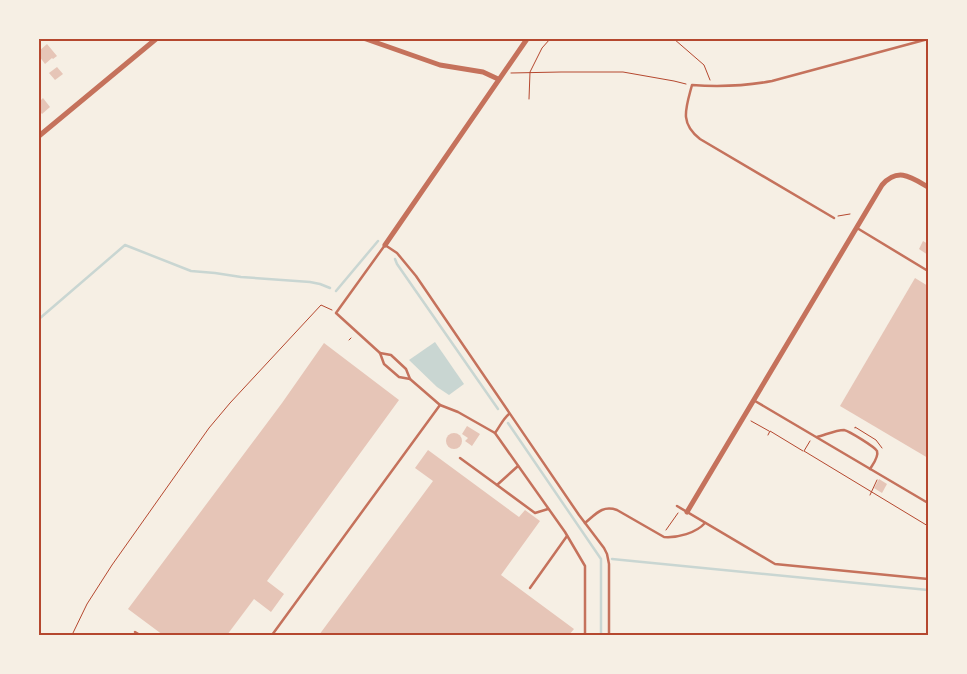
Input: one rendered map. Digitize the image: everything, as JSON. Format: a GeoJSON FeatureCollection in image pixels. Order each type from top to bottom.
{"type":"FeatureCollection","features":[{"type":"Feature","properties":{"kind":"street"},"geometry":{"type":"LineString","coordinates":[[39,136],[156,39]]}},
{"type":"Feature","properties":{"kind":"street"},"geometry":{"type":"LineString","coordinates":[[366,39],[440,64],[483,72],[498,79]]}},
{"type":"Feature","properties":{"kind":"street"},"geometry":{"type":"LineString","coordinates":[[385,245],[527,39]]}},
{"type":"Feature","properties":{"kind":"street"},"geometry":{"type":"LineString","coordinates":[[685,511],[754,400],[884,182],[896,175],[905,175],[928,187]]}},
{"type":"Feature","properties":{"kind":"lane"},"geometry":{"type":"LineString","coordinates":[[834,218],[692,133],[686,115],[692,85],[715,87],[772,81],[928,39]]}},
{"type":"Feature","properties":{"kind":"lane"},"geometry":{"type":"LineString","coordinates":[[856,228],[928,271]]}},
{"type":"Feature","properties":{"kind":"lane"},"geometry":{"type":"LineString","coordinates":[[585,635],[585,566],[549,509],[495,433],[458,412],[440,405],[410,379],[406,369],[391,356],[380,353],[336,313],[385,245],[398,253],[408,265],[604,548],[609,564],[609,635]]}},
{"type":"Feature","properties":{"kind":"lane"},"geometry":{"type":"LineString","coordinates":[[380,353],[384,364],[399,377],[410,379]]}},
{"type":"Feature","properties":{"kind":"lane"},"geometry":{"type":"LineString","coordinates":[[754,400],[928,503]]}},
{"type":"Feature","properties":{"kind":"lane"},"geometry":{"type":"LineString","coordinates":[[272,635],[440,405]]}},
{"type":"Feature","properties":{"kind":"lane"},"geometry":{"type":"LineString","coordinates":[[495,433],[504,418],[510,414]]}},
{"type":"Feature","properties":{"kind":"lane"},"geometry":{"type":"LineString","coordinates":[[817,438],[843,430],[852,433],[876,448],[877,457],[870,469]]}},
{"type":"Feature","properties":{"kind":"lane"},"geometry":{"type":"LineString","coordinates":[[460,458],[535,513],[549,509]]}},
{"type":"Feature","properties":{"kind":"lane"},"geometry":{"type":"LineString","coordinates":[[497,485],[518,466]]}},
{"type":"Feature","properties":{"kind":"lane"},"geometry":{"type":"LineString","coordinates":[[677,506],[775,564],[928,579]]}},
{"type":"Feature","properties":{"kind":"lane"},"geometry":{"type":"LineString","coordinates":[[585,523],[602,510],[609,508],[617,510],[664,536],[671,537],[696,531],[705,522]]}},
{"type":"Feature","properties":{"kind":"lane"},"geometry":{"type":"LineString","coordinates":[[530,588],[567,536]]}},
{"type":"Feature","properties":{"kind":"lane"},"geometry":{"type":"LineString","coordinates":[[135,632],[140,635]]}},
{"type":"Feature","properties":{"kind":"path"},"geometry":{"type":"LineString","coordinates":[[529,99],[530,72],[542,48],[550,39]]}},
{"type":"Feature","properties":{"kind":"path"},"geometry":{"type":"LineString","coordinates":[[674,39],[704,65],[708,77],[715,87]]}},
{"type":"Feature","properties":{"kind":"path"},"geometry":{"type":"LineString","coordinates":[[519,72],[623,72],[692,85]]}},
{"type":"Feature","properties":{"kind":"path"},"geometry":{"type":"LineString","coordinates":[[834,218],[850,214]]}},
{"type":"Feature","properties":{"kind":"path"},"geometry":{"type":"LineString","coordinates":[[72,635],[87,604],[112,565],[209,428],[321,305],[336,313]]}},
{"type":"Feature","properties":{"kind":"path"},"geometry":{"type":"LineString","coordinates":[[742,419],[770,431],[928,526]]}},
{"type":"Feature","properties":{"kind":"path"},"geometry":{"type":"LineString","coordinates":[[768,435],[770,431]]}},
{"type":"Feature","properties":{"kind":"path"},"geometry":{"type":"LineString","coordinates":[[804,451],[810,440]]}},
{"type":"Feature","properties":{"kind":"path"},"geometry":{"type":"LineString","coordinates":[[870,495],[877,480],[874,478]]}},
{"type":"Feature","properties":{"kind":"path"},"geometry":{"type":"LineString","coordinates":[[664,536],[665,531],[678,513],[685,511]]}},
{"type":"Feature","properties":{"kind":"shaded area"},"geometry":{"type":"Polygon","coordinates":[[[435,342],[464,384],[449,395],[437,387],[409,360],[435,342]]]}},
{"type":"Feature","properties":{"kind":"building"},"geometry":{"type":"Polygon","coordinates":[[[47,44],[57,56],[45,64],[39,56],[39,51],[47,44]]]}},
{"type":"Feature","properties":{"kind":"building"},"geometry":{"type":"Polygon","coordinates":[[[57,67],[63,74],[55,80],[49,73],[57,67]]]}},
{"type":"Feature","properties":{"kind":"building"},"geometry":{"type":"Polygon","coordinates":[[[43,98],[50,107],[42,114],[39,111],[39,102],[43,98]]]}},
{"type":"Feature","properties":{"kind":"building"},"geometry":{"type":"Polygon","coordinates":[[[923,241],[928,244],[928,255],[919,249],[923,241]]]}},
{"type":"Feature","properties":{"kind":"building"},"geometry":{"type":"Polygon","coordinates":[[[915,278],[928,286],[928,458],[840,406],[915,278]]]}},
{"type":"Feature","properties":{"kind":"building"},"geometry":{"type":"Polygon","coordinates":[[[324,343],[399,400],[267,581],[284,594],[271,612],[254,599],[227,635],[163,635],[128,609],[282,403],[324,343]]]}},
{"type":"Feature","properties":{"kind":"building"},"geometry":{"type":"Polygon","coordinates":[[[467,426],[480,434],[472,446],[465,441],[468,438],[462,434],[467,426]]]}},
{"type":"Feature","properties":{"kind":"building"},"geometry":{"type":"Polygon","coordinates":[[[454,433],[460,435],[462,441],[460,447],[454,449],[448,447],[446,441],[448,435],[454,433]]]}},
{"type":"Feature","properties":{"kind":"building"},"geometry":{"type":"Polygon","coordinates":[[[428,450],[519,517],[525,510],[540,521],[501,575],[574,629],[569,635],[319,635],[433,481],[415,468],[428,450]]]}},
{"type":"Feature","properties":{"kind":"building"},"geometry":{"type":"Polygon","coordinates":[[[879,479],[887,484],[882,493],[874,488],[879,479]]]}},
{"type":"Feature","properties":{"kind":"waterway"},"geometry":{"type":"LineString","coordinates":[[336,291],[378,241]]}},
{"type":"Feature","properties":{"kind":"waterway"},"geometry":{"type":"LineString","coordinates":[[39,319],[125,245],[191,271],[310,282],[330,288]]}},
{"type":"Feature","properties":{"kind":"waterway"},"geometry":{"type":"LineString","coordinates":[[395,259],[498,409]]}},
{"type":"Feature","properties":{"kind":"waterway"},"geometry":{"type":"LineString","coordinates":[[508,423],[601,559],[601,635]]}},
{"type":"Feature","properties":{"kind":"waterway"},"geometry":{"type":"LineString","coordinates":[[612,559],[928,590]]}}]}
